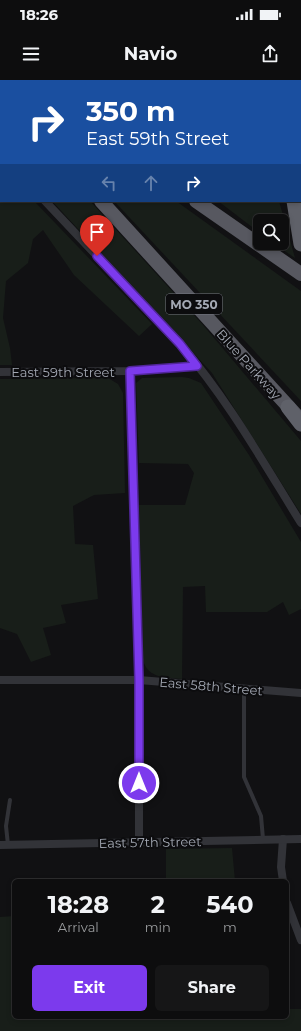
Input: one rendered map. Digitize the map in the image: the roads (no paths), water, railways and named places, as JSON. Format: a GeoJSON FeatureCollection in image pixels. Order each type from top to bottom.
{"type":"FeatureCollection","features":[{"type":"Feature","properties":{"kind":"highway","name":"Blue Parkway"},"geometry":{"type":"LineString","coordinates":[[102,202],[301,420]]}},
{"type":"Feature","properties":{"kind":"highway"},"geometry":{"type":"LineString","coordinates":[[197,202],[301,274]]}},
{"type":"Feature","properties":{"kind":"highway"},"geometry":{"type":"LineString","coordinates":[[294,202],[301,219]]}},
{"type":"Feature","properties":{"kind":"highway"},"geometry":{"type":"LineString","coordinates":[[294,202],[301,244]]}},
{"type":"Feature","properties":{"kind":"highway"},"geometry":{"type":"LineString","coordinates":[[288,407],[301,424]]}},
{"type":"Feature","properties":{"kind":"street"},"geometry":{"type":"LineString","coordinates":[[46,202],[180,344],[197,366],[202,370],[222,397],[301,524]]}},
{"type":"Feature","properties":{"kind":"street","name":"East 59th Street"},"geometry":{"type":"LineString","coordinates":[[0,372],[130,371],[197,366]]}},
{"type":"Feature","properties":{"kind":"street"},"geometry":{"type":"LineString","coordinates":[[130,371],[139,680],[139,842]]}},
{"type":"Feature","properties":{"kind":"street","name":"East 58th Street"},"geometry":{"type":"LineString","coordinates":[[0,680],[139,680],[301,693]]}},
{"type":"Feature","properties":{"kind":"street"},"geometry":{"type":"LineString","coordinates":[[283,839],[281,867],[283,879]]}},
{"type":"Feature","properties":{"kind":"street","name":"East 57th Street"},"geometry":{"type":"LineString","coordinates":[[4,845],[301,839]]}},
{"type":"Feature","properties":{"kind":"street"},"geometry":{"type":"LineString","coordinates":[[289,908],[301,940]]}},
{"type":"Feature","properties":{"kind":"lane"},"geometry":{"type":"LineString","coordinates":[[244,688],[244,777],[260,816],[263,840]]}},
{"type":"Feature","properties":{"kind":"lane"},"geometry":{"type":"LineString","coordinates":[[4,845],[10,800]]}}]}
